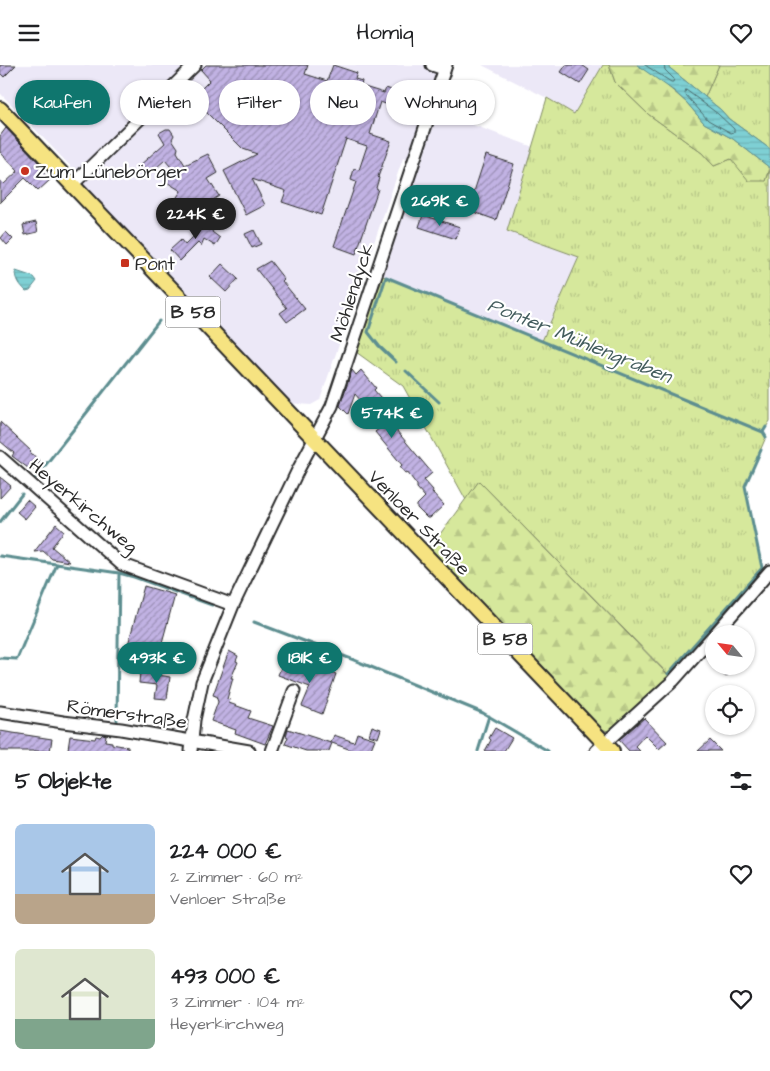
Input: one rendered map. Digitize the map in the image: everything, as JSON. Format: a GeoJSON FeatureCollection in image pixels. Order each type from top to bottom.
{"type":"FeatureCollection","features":[{"type":"Feature","properties":{"kind":"main road","name":"Venloer Straße"},"geometry":{"type":"LineString","coordinates":[[0,109],[315,439],[605,749]]}},
{"type":"Feature","properties":{"kind":"street"},"geometry":{"type":"LineString","coordinates":[[73,184],[195,65]]}},
{"type":"Feature","properties":{"kind":"street","name":"Möhlendyck"},"geometry":{"type":"LineString","coordinates":[[315,439],[332,406],[445,67],[432,65]]}},
{"type":"Feature","properties":{"kind":"street"},"geometry":{"type":"LineString","coordinates":[[192,746],[194,720],[202,682],[233,605],[298,470],[315,439]]}},
{"type":"Feature","properties":{"kind":"street","name":"Heyerkirchweg"},"geometry":{"type":"LineString","coordinates":[[1,459],[121,563],[233,605]]}},
{"type":"Feature","properties":{"kind":"street","name":"Venloer Straße"},"geometry":{"type":"LineString","coordinates":[[722,625],[770,571]]}},
{"type":"Feature","properties":{"kind":"street","name":"Venloer Straße"},"geometry":{"type":"LineString","coordinates":[[605,749],[673,681],[705,644]]}},
{"type":"Feature","properties":{"kind":"street"},"geometry":{"type":"LineString","coordinates":[[272,751],[294,691]]}},
{"type":"Feature","properties":{"kind":"street","name":"Römerstraße"},"geometry":{"type":"LineString","coordinates":[[0,712],[121,729],[192,746],[249,751]]}},
{"type":"Feature","properties":{"kind":"shaded area"},"geometry":{"type":"Polygon","coordinates":[[[0,65],[446,65],[441,80],[386,80],[386,125],[426,125],[414,162],[403,158],[320,400],[311,405],[289,403],[93,197],[75,171],[31,125],[110,125],[110,80],[15,80],[15,109],[0,93],[0,65]]]}},
{"type":"Feature","properties":{"kind":"shaded area"},"geometry":{"type":"Polygon","coordinates":[[[482,65],[603,65],[574,114],[482,65]]]}},
{"type":"Feature","properties":{"kind":"shaded area"},"geometry":{"type":"Polygon","coordinates":[[[434,125],[473,125],[533,147],[507,231],[579,257],[542,341],[383,276],[434,125]]]}},
{"type":"Feature","properties":{"kind":"green space"},"geometry":{"type":"Polygon","coordinates":[[[603,65],[609,65],[615,82],[648,114],[702,153],[714,166],[731,159],[766,181],[770,170],[770,421],[763,432],[766,437],[745,486],[762,568],[711,625],[705,625],[705,632],[668,674],[479,481],[466,500],[403,386],[356,352],[383,276],[542,341],[579,257],[507,231],[547,98],[574,114],[603,65]]]}},
{"type":"Feature","properties":{"kind":"green space"},"geometry":{"type":"Polygon","coordinates":[[[609,65],[637,65],[658,78],[687,103],[704,123],[733,139],[770,168],[766,181],[749,181],[731,159],[714,166],[702,153],[648,114],[615,82],[609,65]]]}},
{"type":"Feature","properties":{"kind":"green space"},"geometry":{"type":"Polygon","coordinates":[[[666,65],[719,65],[705,97],[666,65]]]}},
{"type":"Feature","properties":{"kind":"green space"},"geometry":{"type":"Polygon","coordinates":[[[719,65],[770,65],[770,149],[729,119],[705,97],[719,65]]]}},
{"type":"Feature","properties":{"kind":"green space"},"geometry":{"type":"Polygon","coordinates":[[[479,481],[670,677],[618,726],[608,731],[601,729],[429,549],[479,481]]]}},
{"type":"Feature","properties":{"kind":"water"},"geometry":{"type":"Polygon","coordinates":[[[637,65],[666,65],[721,110],[729,119],[770,149],[770,168],[733,139],[704,123],[674,91],[637,65]]]}},
{"type":"Feature","properties":{"kind":"water"},"geometry":{"type":"Polygon","coordinates":[[[16,271],[34,277],[37,281],[30,290],[26,291],[20,284],[16,271]]]}},
{"type":"Feature","properties":{"kind":"building"},"geometry":{"type":"Polygon","coordinates":[[[0,65],[16,65],[4,77],[0,73],[0,65]]]}},
{"type":"Feature","properties":{"kind":"building"},"geometry":{"type":"Polygon","coordinates":[[[206,65],[308,65],[305,74],[324,80],[310,80],[310,125],[373,125],[370,134],[391,141],[378,177],[376,188],[378,189],[356,254],[334,246],[356,182],[351,180],[354,169],[359,170],[367,146],[346,139],[321,215],[282,202],[286,191],[252,179],[265,205],[246,215],[224,171],[257,154],[243,149],[219,125],[209,115],[210,80],[201,70],[206,65]]]}},
{"type":"Feature","properties":{"kind":"building"},"geometry":{"type":"Polygon","coordinates":[[[333,65],[357,73],[355,79],[358,80],[327,80],[333,65]]]}},
{"type":"Feature","properties":{"kind":"building"},"geometry":{"type":"Polygon","coordinates":[[[566,65],[582,65],[589,70],[580,84],[561,72],[566,65]]]}},
{"type":"Feature","properties":{"kind":"building"},"geometry":{"type":"Polygon","coordinates":[[[386,88],[386,104],[380,102],[376,115],[376,91],[384,93],[386,88]]]}},
{"type":"Feature","properties":{"kind":"building"},"geometry":{"type":"Polygon","coordinates":[[[6,128],[42,166],[39,168],[50,180],[38,191],[25,178],[0,203],[0,180],[4,184],[18,171],[0,152],[0,136],[6,128]]]}},
{"type":"Feature","properties":{"kind":"building"},"geometry":{"type":"Polygon","coordinates":[[[170,129],[174,135],[172,139],[185,165],[208,154],[218,173],[208,179],[219,196],[203,206],[192,199],[177,221],[166,214],[181,191],[165,181],[175,172],[165,160],[148,175],[139,166],[165,143],[159,133],[170,129]]]}},
{"type":"Feature","properties":{"kind":"building"},"geometry":{"type":"Polygon","coordinates":[[[486,155],[514,164],[496,220],[468,210],[486,155]]]}},
{"type":"Feature","properties":{"kind":"building"},"geometry":{"type":"Polygon","coordinates":[[[423,215],[460,227],[456,239],[419,227],[423,215]]]}},
{"type":"Feature","properties":{"kind":"building"},"geometry":{"type":"Polygon","coordinates":[[[203,219],[215,225],[212,232],[220,238],[215,246],[204,239],[201,246],[198,243],[180,261],[170,250],[181,240],[185,245],[194,236],[203,219]]]}},
{"type":"Feature","properties":{"kind":"building"},"geometry":{"type":"Polygon","coordinates":[[[36,222],[38,232],[25,235],[23,225],[36,222]]]}},
{"type":"Feature","properties":{"kind":"building"},"geometry":{"type":"Polygon","coordinates":[[[254,230],[261,244],[252,248],[245,234],[254,230]]]}},
{"type":"Feature","properties":{"kind":"building"},"geometry":{"type":"Polygon","coordinates":[[[6,232],[13,239],[7,245],[1,238],[6,232]]]}},
{"type":"Feature","properties":{"kind":"building"},"geometry":{"type":"Polygon","coordinates":[[[270,261],[284,279],[282,281],[305,309],[287,322],[280,313],[287,308],[256,269],[270,261]]]}},
{"type":"Feature","properties":{"kind":"building"},"geometry":{"type":"Polygon","coordinates":[[[222,264],[238,279],[226,292],[210,277],[222,264]]]}},
{"type":"Feature","properties":{"kind":"building"},"geometry":{"type":"Polygon","coordinates":[[[352,370],[356,375],[361,370],[376,388],[374,390],[387,405],[384,407],[389,416],[386,418],[432,473],[424,480],[444,505],[430,518],[427,518],[417,508],[417,505],[425,497],[407,472],[405,473],[400,467],[402,465],[375,432],[382,426],[355,394],[348,414],[340,406],[352,370]]]}},
{"type":"Feature","properties":{"kind":"building"},"geometry":{"type":"Polygon","coordinates":[[[0,422],[40,461],[32,471],[12,456],[14,453],[0,441],[0,422]]]}},
{"type":"Feature","properties":{"kind":"building"},"geometry":{"type":"Polygon","coordinates":[[[0,477],[11,486],[0,498],[0,477]]]}},
{"type":"Feature","properties":{"kind":"building"},"geometry":{"type":"Polygon","coordinates":[[[27,500],[35,507],[25,519],[17,512],[27,500]]]}},
{"type":"Feature","properties":{"kind":"building"},"geometry":{"type":"Polygon","coordinates":[[[56,524],[64,531],[52,547],[70,562],[52,559],[43,551],[34,552],[56,524]]]}},
{"type":"Feature","properties":{"kind":"building"},"geometry":{"type":"Polygon","coordinates":[[[144,586],[175,595],[157,661],[126,652],[144,586]]]}},
{"type":"Feature","properties":{"kind":"building"},"geometry":{"type":"Polygon","coordinates":[[[229,651],[238,656],[236,661],[238,662],[231,678],[233,678],[227,699],[230,700],[229,703],[251,711],[248,718],[273,726],[265,744],[235,733],[236,730],[211,721],[218,702],[216,696],[213,695],[229,651]]]}},
{"type":"Feature","properties":{"kind":"building"},"geometry":{"type":"Polygon","coordinates":[[[284,660],[302,667],[304,662],[313,665],[309,676],[323,669],[336,674],[322,714],[302,706],[310,687],[278,675],[284,660]]]}},
{"type":"Feature","properties":{"kind":"building"},"geometry":{"type":"Polygon","coordinates":[[[140,672],[170,677],[167,699],[155,698],[157,685],[139,683],[140,672]]]}},
{"type":"Feature","properties":{"kind":"building"},"geometry":{"type":"Polygon","coordinates":[[[644,718],[667,742],[659,749],[645,735],[635,746],[640,751],[629,751],[619,740],[644,718]]]}},
{"type":"Feature","properties":{"kind":"building"},"geometry":{"type":"Polygon","coordinates":[[[372,726],[381,729],[378,738],[369,735],[372,726]]]}},
{"type":"Feature","properties":{"kind":"building"},"geometry":{"type":"Polygon","coordinates":[[[495,728],[512,738],[504,751],[485,751],[491,740],[489,738],[495,728]]]}},
{"type":"Feature","properties":{"kind":"building"},"geometry":{"type":"Polygon","coordinates":[[[288,729],[331,743],[334,735],[354,742],[357,733],[375,739],[370,751],[354,751],[332,743],[329,751],[306,751],[285,744],[288,737],[286,736],[288,729]]]}},
{"type":"Feature","properties":{"kind":"building"},"geometry":{"type":"Polygon","coordinates":[[[0,731],[52,739],[50,751],[0,751],[0,731]]]}},
{"type":"Feature","properties":{"kind":"building"},"geometry":{"type":"Polygon","coordinates":[[[103,734],[106,735],[105,741],[128,747],[128,751],[73,751],[68,749],[70,736],[95,739],[96,736],[100,737],[103,734]]]}},
{"type":"Feature","properties":{"kind":"building"},"geometry":{"type":"Polygon","coordinates":[[[710,740],[721,751],[698,751],[710,740]]]}},
{"type":"Feature","properties":{"kind":"waterway","name":"Ponter Mühlengraben"},"geometry":{"type":"LineString","coordinates":[[396,362],[379,346],[368,332],[386,277],[763,432]]}},
{"type":"Feature","properties":{"kind":"waterway"},"geometry":{"type":"LineString","coordinates":[[36,477],[159,321]]}},
{"type":"Feature","properties":{"kind":"waterway"},"geometry":{"type":"LineString","coordinates":[[406,371],[439,402]]}},
{"type":"Feature","properties":{"kind":"waterway","name":"Ponter Mühlengraben"},"geometry":{"type":"LineString","coordinates":[[766,427],[763,432],[766,437]]}},
{"type":"Feature","properties":{"kind":"waterway"},"geometry":{"type":"LineString","coordinates":[[668,674],[762,568],[745,486],[761,450]]}},
{"type":"Feature","properties":{"kind":"waterway"},"geometry":{"type":"LineString","coordinates":[[0,522],[22,494]]}},
{"type":"Feature","properties":{"kind":"waterway"},"geometry":{"type":"LineString","coordinates":[[0,556],[119,573],[212,605]]}},
{"type":"Feature","properties":{"kind":"waterway"},"geometry":{"type":"LineString","coordinates":[[0,658],[17,659],[57,564]]}},
{"type":"Feature","properties":{"kind":"waterway"},"geometry":{"type":"LineString","coordinates":[[117,720],[119,573]]}},
{"type":"Feature","properties":{"kind":"waterway"},"geometry":{"type":"LineString","coordinates":[[254,622],[354,660],[483,713],[548,751]]}},
{"type":"Feature","properties":{"kind":"waterway"},"geometry":{"type":"LineString","coordinates":[[478,751],[489,716]]}},
{"type":"Feature","properties":{"kind":"place","name":"Zum Lünebörger"},"geometry":{"type":"Point","coordinates":[25,171]}},
{"type":"Feature","properties":{"kind":"place","name":"Pont"},"geometry":{"type":"Point","coordinates":[125,263]}}]}
